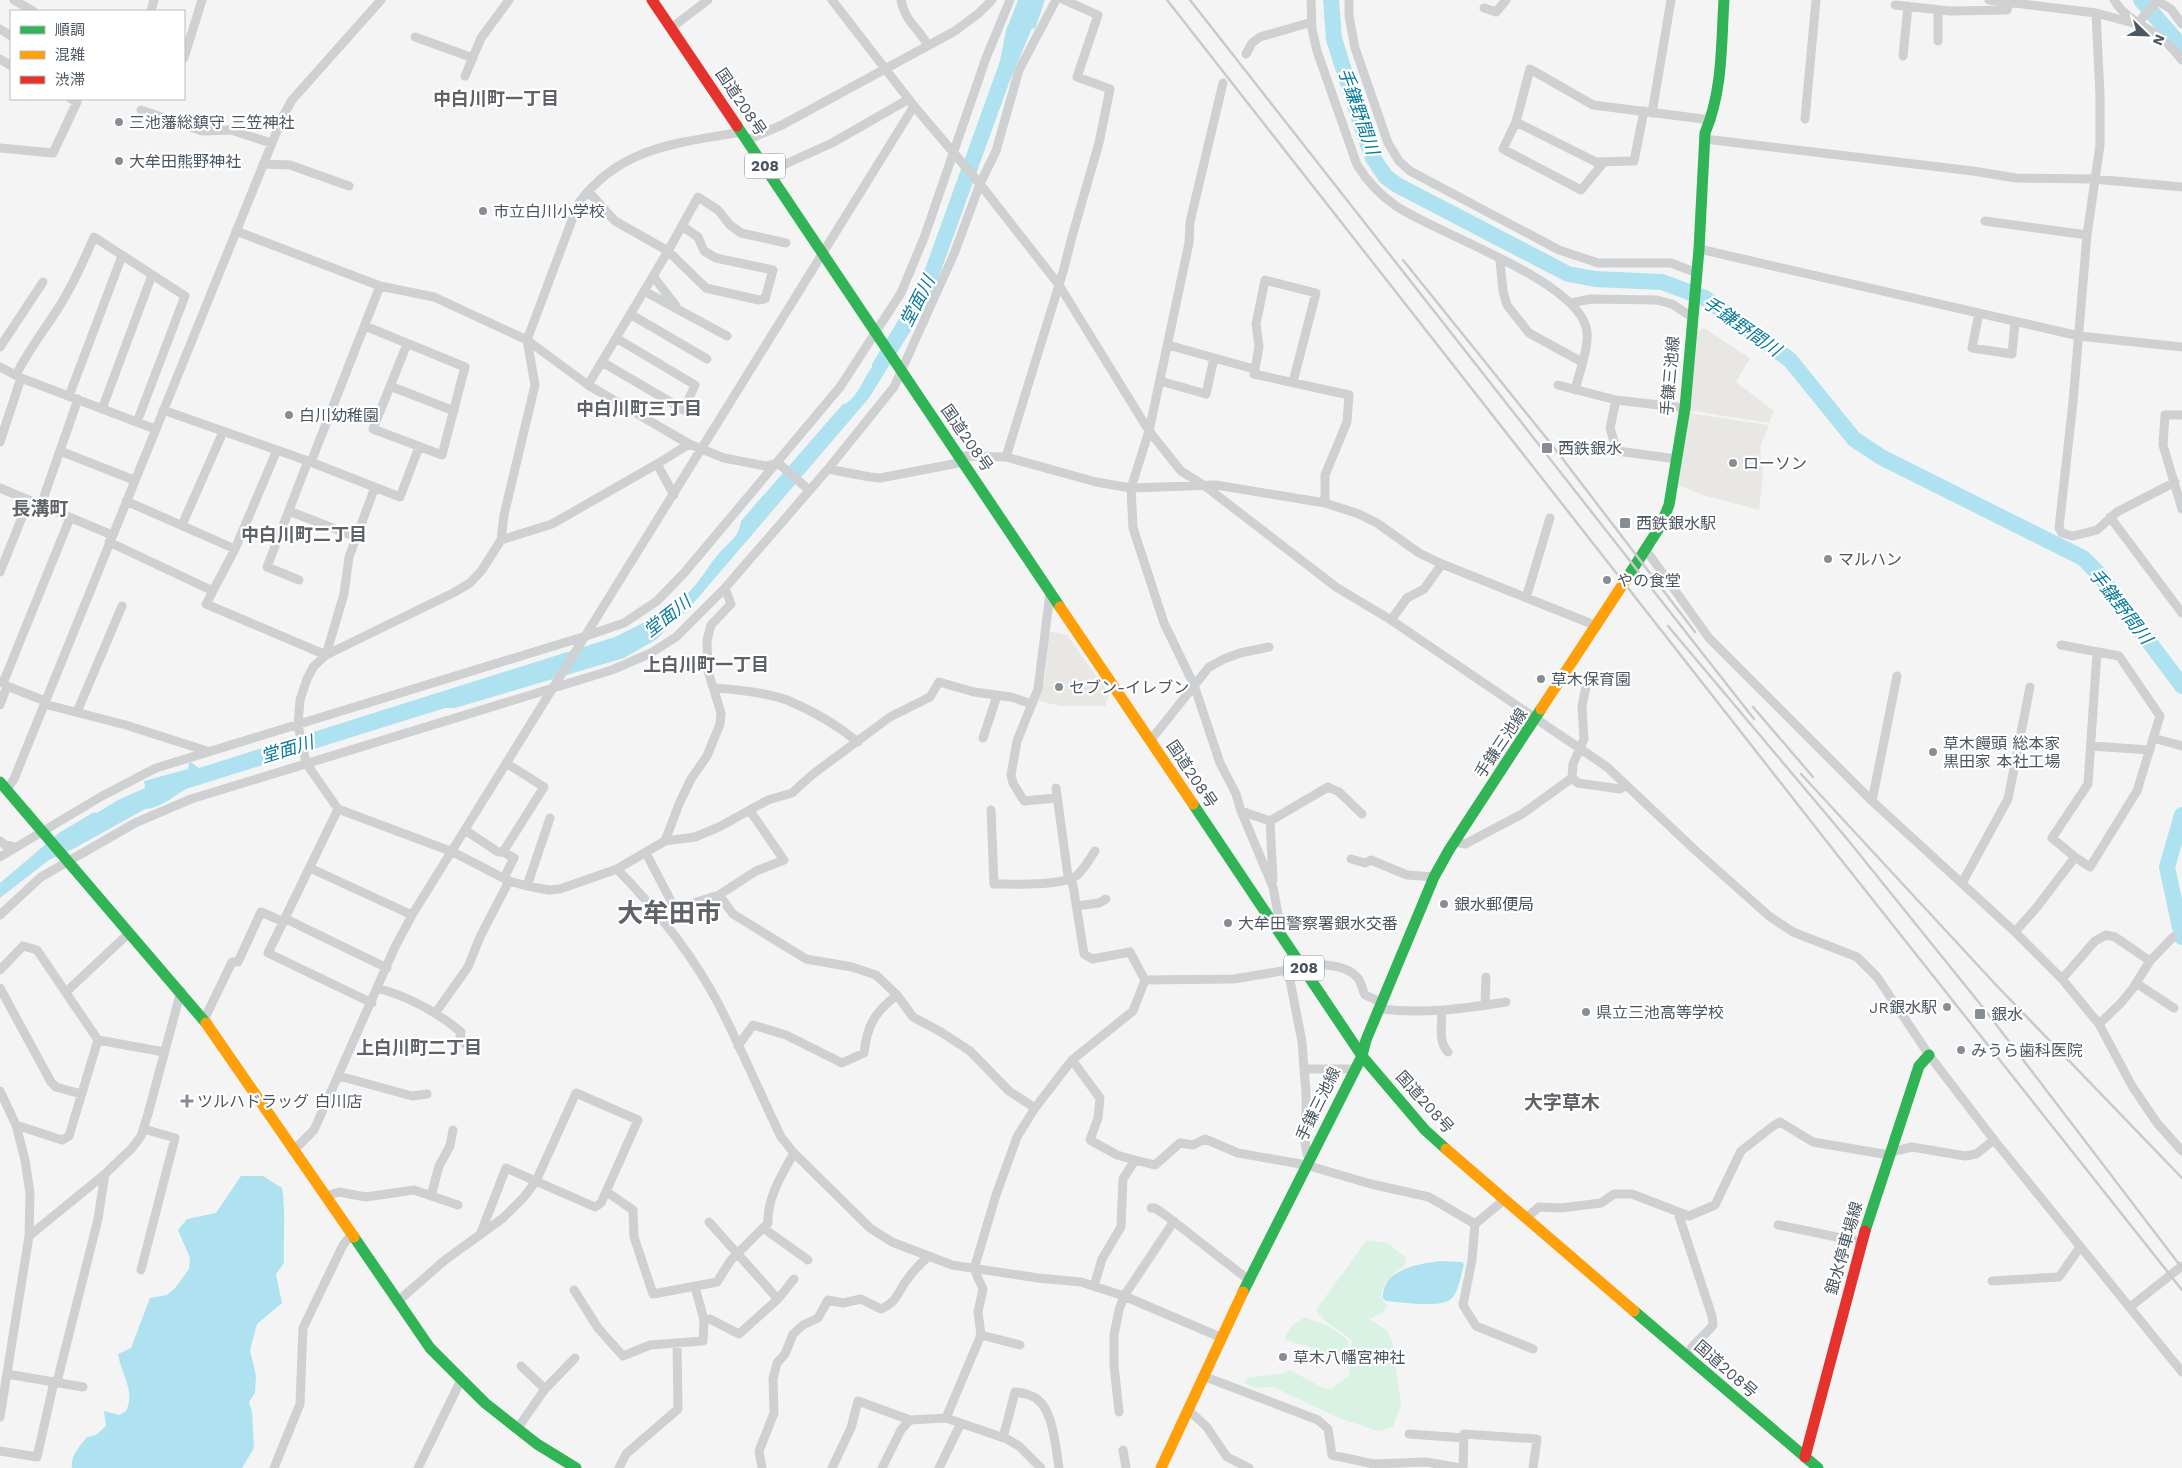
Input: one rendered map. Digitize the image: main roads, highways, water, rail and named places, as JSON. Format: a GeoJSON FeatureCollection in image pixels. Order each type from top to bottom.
{"type":"FeatureCollection","features":[{"type":"Feature","properties":{"kind":"main road","name":"国道208号"},"geometry":{"type":"LineString","coordinates":[[652,0],[1362,1056],[1425,1130],[1687,1356],[1803,1463],[1818,1468]]}},
{"type":"Feature","properties":{"kind":"main road","name":"手鎌三池線"},"geometry":{"type":"LineString","coordinates":[[1161,1468],[1220,1337],[1362,1056],[1366,1040],[1434,877],[1646,550],[1661,525],[1669,505],[1685,408],[1697,273],[1705,133],[1711,120],[1720,64],[1724,0]]}},
{"type":"Feature","properties":{"kind":"main road"},"geometry":{"type":"LineString","coordinates":[[3,785],[42,833],[69,861],[204,1020],[430,1348],[461,1380],[517,1429],[576,1468]]}},
{"type":"Feature","properties":{"kind":"main road","name":"銀水停車場線"},"geometry":{"type":"LineString","coordinates":[[1803,1463],[1862,1242],[1919,1066],[1929,1054]]}},
{"type":"Feature","properties":{"kind":"water","name":"堂面川"},"geometry":{"type":"Polygon","coordinates":[[[1018,0],[1045,0],[1035,29],[1032,28],[1009,83],[935,287],[918,319],[869,398],[685,613],[682,613],[657,639],[624,658],[455,708],[445,708],[186,789],[161,805],[145,809],[75,848],[49,860],[0,898],[0,883],[59,833],[94,812],[97,813],[118,800],[145,788],[144,781],[188,769],[191,762],[199,768],[615,637],[654,617],[682,598],[734,538],[741,521],[842,405],[856,394],[912,297],[925,269],[1000,61],[1007,26],[1018,0]]]}},
{"type":"Feature","properties":{"kind":"water"},"geometry":{"type":"Polygon","coordinates":[[[241,1176],[263,1176],[282,1188],[284,1207],[284,1263],[276,1274],[282,1303],[257,1324],[250,1350],[256,1376],[255,1393],[249,1402],[252,1412],[254,1448],[242,1468],[72,1468],[74,1455],[87,1437],[96,1435],[106,1426],[104,1411],[119,1415],[126,1411],[129,1404],[129,1389],[118,1354],[131,1348],[150,1298],[167,1295],[175,1288],[189,1269],[190,1258],[178,1230],[187,1219],[216,1213],[241,1176]]]}},
{"type":"Feature","properties":{"kind":"water"},"geometry":{"type":"Polygon","coordinates":[[[1442,1261],[1462,1262],[1464,1264],[1460,1282],[1452,1298],[1440,1303],[1421,1304],[1386,1301],[1383,1298],[1384,1288],[1388,1280],[1395,1274],[1414,1266],[1442,1261]]]}},
{"type":"Feature","properties":{"kind":"waterway","name":"手鎌野間川"},"geometry":{"type":"LineString","coordinates":[[1331,0],[1334,39],[1373,158],[1386,177],[1397,185],[1568,274],[1595,279],[1662,282],[1705,298],[1790,360],[1854,439],[1881,457],[2083,558],[2097,572],[2182,686]]}},
{"type":"Feature","properties":{"kind":"waterway"},"geometry":{"type":"LineString","coordinates":[[2141,0],[2182,47]]}},
{"type":"Feature","properties":{"kind":"waterway","name":"手鎌野間川"},"geometry":{"type":"LineString","coordinates":[[2182,815],[2167,867],[2182,937]]}},
{"type":"Feature","properties":{"kind":"railway"},"geometry":{"type":"LineString","coordinates":[[1167,0],[1835,852],[2182,1290]]}},
{"type":"Feature","properties":{"kind":"railway"},"geometry":{"type":"LineString","coordinates":[[1190,0],[1754,719]]}},
{"type":"Feature","properties":{"kind":"railway"},"geometry":{"type":"LineString","coordinates":[[1403,260],[1552,445],[1695,632]]}},
{"type":"Feature","properties":{"kind":"railway"},"geometry":{"type":"LineString","coordinates":[[1668,626],[1848,840],[1985,1010],[2182,1268]]}},
{"type":"Feature","properties":{"kind":"railway"},"geometry":{"type":"LineString","coordinates":[[1753,707],[1813,777]]}},
{"type":"Feature","properties":{"kind":"railway"},"geometry":{"type":"LineString","coordinates":[[1801,774],[1997,986],[2182,1178]]}},
{"type":"Feature","properties":{"kind":"place","name":"三池藩総鎮守 三笠神社"},"geometry":{"type":"Point","coordinates":[119,122]}},
{"type":"Feature","properties":{"kind":"place","name":"大牟田熊野神社"},"geometry":{"type":"Point","coordinates":[119,161]}},
{"type":"Feature","properties":{"kind":"place","name":"市立白川小学校"},"geometry":{"type":"Point","coordinates":[483,211]}},
{"type":"Feature","properties":{"kind":"place","name":"白川幼稚園"},"geometry":{"type":"Point","coordinates":[289,415]}},
{"type":"Feature","properties":{"kind":"place","name":"西鉄銀水"},"geometry":{"type":"Point","coordinates":[1547,448]}},
{"type":"Feature","properties":{"kind":"place","name":"ローソン"},"geometry":{"type":"Point","coordinates":[1733,463]}},
{"type":"Feature","properties":{"kind":"place","name":"西鉄銀水駅"},"geometry":{"type":"Point","coordinates":[1625,523]}},
{"type":"Feature","properties":{"kind":"place","name":"マルハン"},"geometry":{"type":"Point","coordinates":[1828,559]}},
{"type":"Feature","properties":{"kind":"place","name":"やの食堂"},"geometry":{"type":"Point","coordinates":[1607,580]}},
{"type":"Feature","properties":{"kind":"place","name":"草木保育園"},"geometry":{"type":"Point","coordinates":[1541,679]}},
{"type":"Feature","properties":{"kind":"place","name":"セブン-イレブン"},"geometry":{"type":"Point","coordinates":[1059,687]}},
{"type":"Feature","properties":{"kind":"place","name":"草木饅頭 総本家 黒田家 本社工場"},"geometry":{"type":"Point","coordinates":[1933,752]}},
{"type":"Feature","properties":{"kind":"place","name":"銀水郵便局"},"geometry":{"type":"Point","coordinates":[1444,904]}},
{"type":"Feature","properties":{"kind":"place","name":"大牟田警察署銀水交番"},"geometry":{"type":"Point","coordinates":[1228,923]}},
{"type":"Feature","properties":{"kind":"place","name":"JR銀水駅"},"geometry":{"type":"Point","coordinates":[1947,1007]}},
{"type":"Feature","properties":{"kind":"place","name":"県立三池高等学校"},"geometry":{"type":"Point","coordinates":[1586,1012]}},
{"type":"Feature","properties":{"kind":"place","name":"銀水"},"geometry":{"type":"Point","coordinates":[1980,1014]}},
{"type":"Feature","properties":{"kind":"place","name":"みうら歯科医院"},"geometry":{"type":"Point","coordinates":[1961,1050]}},
{"type":"Feature","properties":{"kind":"place","name":"ツルハドラッグ 白川店"},"geometry":{"type":"Point","coordinates":[187,1101]}},
{"type":"Feature","properties":{"kind":"place","name":"草木八幡宮神社"},"geometry":{"type":"Point","coordinates":[1283,1357]}},
{"type":"Feature","properties":{"kind":"district","name":"中白川町一丁目"},"geometry":{"type":"Point","coordinates":[496,98]}},
{"type":"Feature","properties":{"kind":"district","name":"中白川町三丁目"},"geometry":{"type":"Point","coordinates":[639,408]}},
{"type":"Feature","properties":{"kind":"district","name":"長溝町"},"geometry":{"type":"Point","coordinates":[40,508]}},
{"type":"Feature","properties":{"kind":"district","name":"中白川町二丁目"},"geometry":{"type":"Point","coordinates":[304,534]}},
{"type":"Feature","properties":{"kind":"district","name":"上白川町一丁目"},"geometry":{"type":"Point","coordinates":[706,664]}},
{"type":"Feature","properties":{"kind":"district","name":"大牟田市"},"geometry":{"type":"Point","coordinates":[669,913]}},
{"type":"Feature","properties":{"kind":"district","name":"上白川町二丁目"},"geometry":{"type":"Point","coordinates":[419,1047]}},
{"type":"Feature","properties":{"kind":"district","name":"大字草木"},"geometry":{"type":"Point","coordinates":[1562,1102]}}]}
